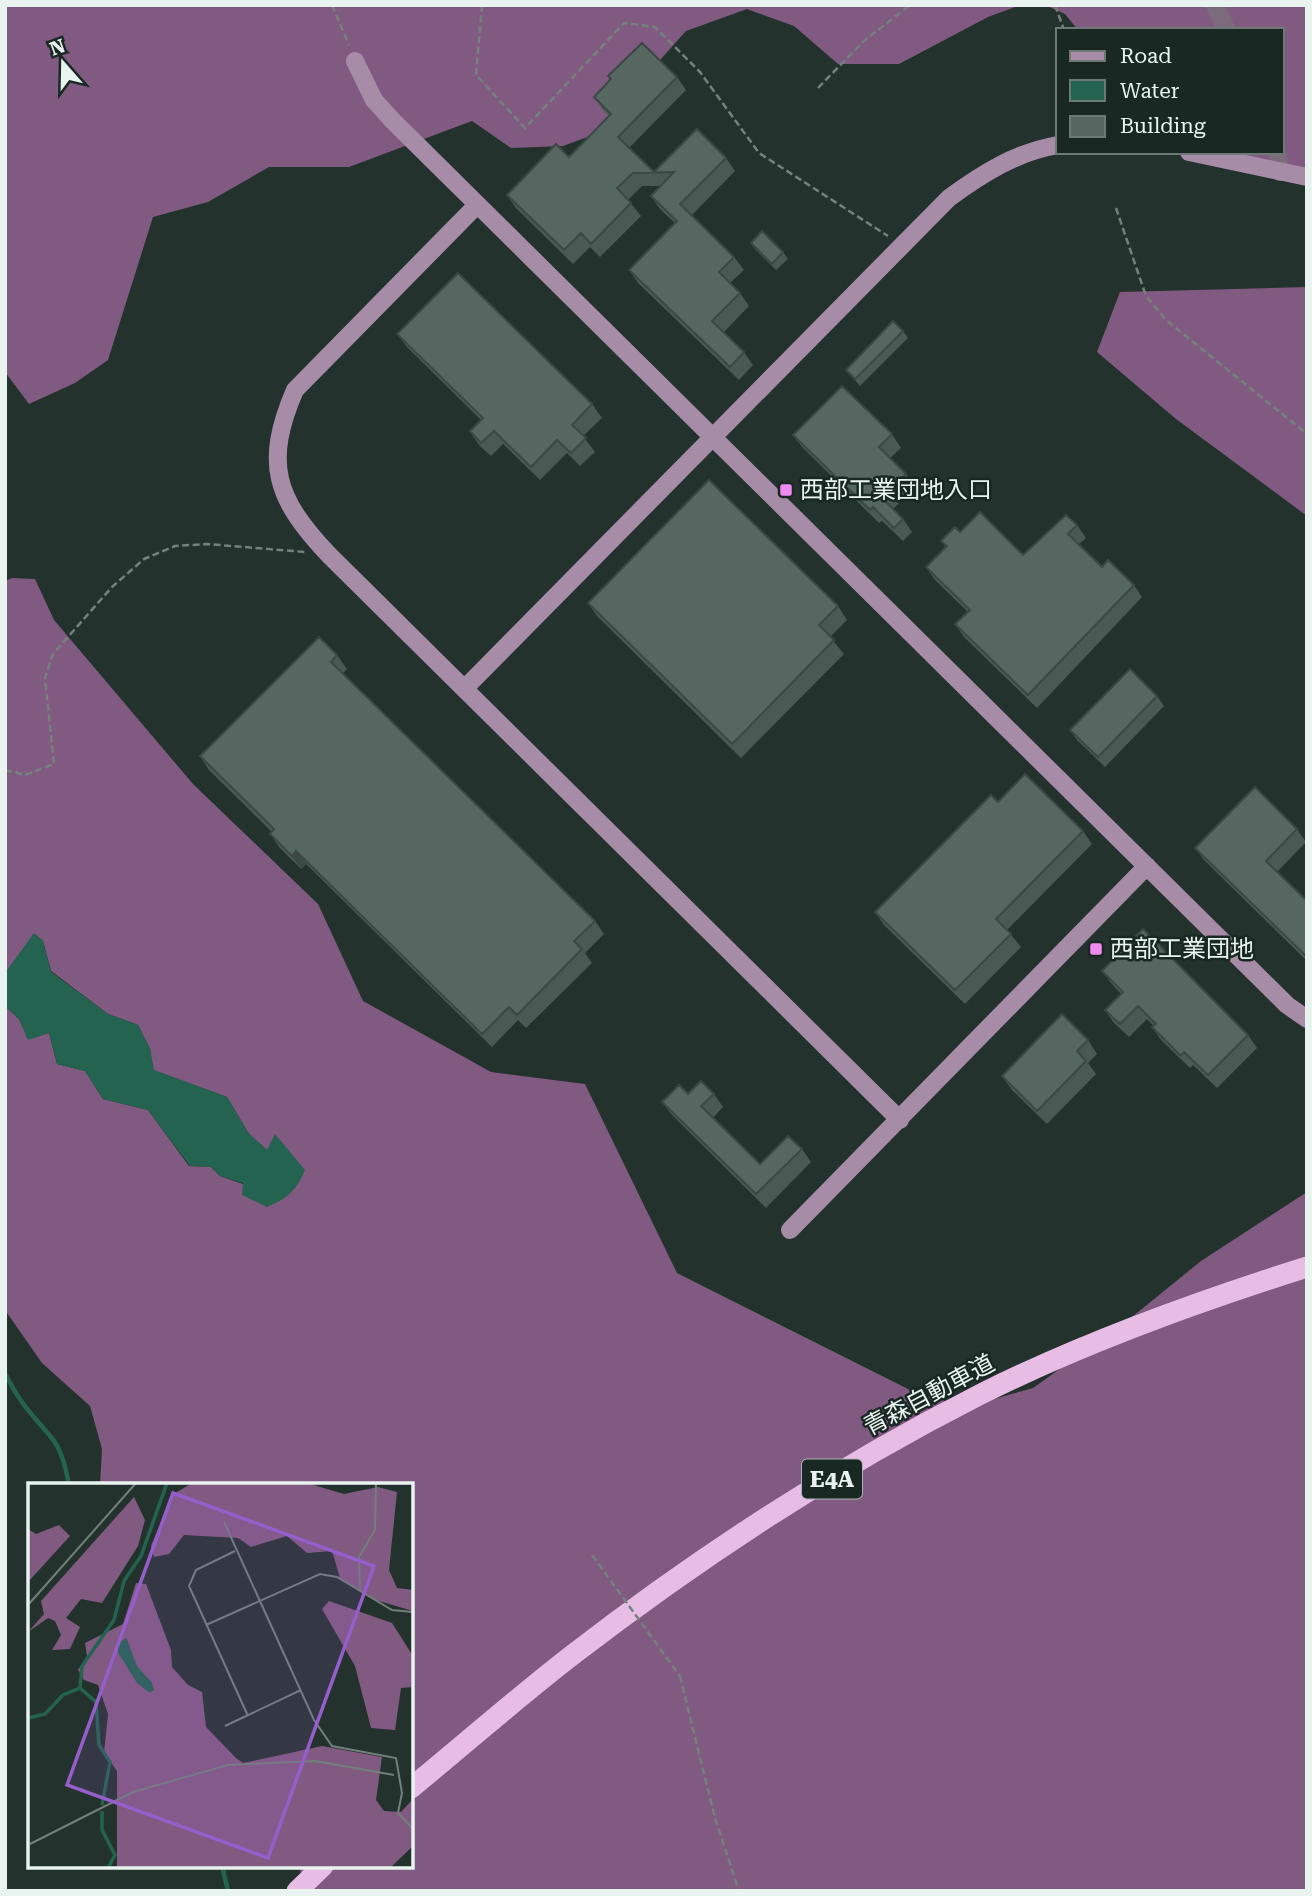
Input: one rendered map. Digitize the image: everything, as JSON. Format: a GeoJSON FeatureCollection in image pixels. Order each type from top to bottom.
{"type":"FeatureCollection","features":[{"type":"Feature","properties":{"kind":"highway","name":"青森自動車道"},"geometry":{"type":"LineString","coordinates":[[413,1786],[575,1653],[717,1552],[886,1447],[982,1394],[1081,1350],[1216,1296],[1307,1267]]}},
{"type":"Feature","properties":{"kind":"highway"},"geometry":{"type":"LineString","coordinates":[[298,1889],[321,1868]]}},
{"type":"Feature","properties":{"kind":"street"},"geometry":{"type":"LineString","coordinates":[[1214,5],[1226,28]]}},
{"type":"Feature","properties":{"kind":"street"},"geometry":{"type":"LineString","coordinates":[[355,61],[374,100],[477,205],[1287,1005],[1307,1019]]}},
{"type":"Feature","properties":{"kind":"street"},"geometry":{"type":"LineString","coordinates":[[466,687],[949,198],[981,175],[1016,156],[1056,146]]}},
{"type":"Feature","properties":{"kind":"street"},"geometry":{"type":"LineString","coordinates":[[1198,154],[1307,177]]}},
{"type":"Feature","properties":{"kind":"street"},"geometry":{"type":"LineString","coordinates":[[1277,154],[1280,172]]}},
{"type":"Feature","properties":{"kind":"street"},"geometry":{"type":"LineString","coordinates":[[477,205],[295,390],[284,416],[277,444],[278,473],[286,499],[298,522],[329,555],[466,687],[900,1120]]}},
{"type":"Feature","properties":{"kind":"street"},"geometry":{"type":"LineString","coordinates":[[790,1230],[1146,866]]}},
{"type":"Feature","properties":{"kind":"path"},"geometry":{"type":"LineString","coordinates":[[332,5],[355,61]]}},
{"type":"Feature","properties":{"kind":"path"},"geometry":{"type":"LineString","coordinates":[[482,5],[475,75],[525,128],[624,23],[655,27],[700,72],[759,153],[902,245]]}},
{"type":"Feature","properties":{"kind":"path"},"geometry":{"type":"LineString","coordinates":[[818,88],[865,40],[910,5]]}},
{"type":"Feature","properties":{"kind":"path"},"geometry":{"type":"LineString","coordinates":[[1055,5],[1062,28]]}},
{"type":"Feature","properties":{"kind":"path"},"geometry":{"type":"LineString","coordinates":[[1116,208],[1146,296],[1166,320],[1307,434]]}},
{"type":"Feature","properties":{"kind":"path"},"geometry":{"type":"LineString","coordinates":[[5,770],[25,775],[54,764],[45,678],[53,654],[112,587],[144,559],[175,546],[207,544],[329,555]]}},
{"type":"Feature","properties":{"kind":"path"},"geometry":{"type":"LineString","coordinates":[[592,1555],[680,1676],[715,1818],[740,1891]]}},
{"type":"Feature","properties":{"kind":"shaded area"},"geometry":{"type":"Polygon","coordinates":[[[9,5],[1021,5],[988,17],[899,64],[838,64],[794,26],[747,9],[686,31],[593,135],[563,146],[511,148],[472,121],[349,167],[269,167],[208,202],[153,217],[108,360],[75,383],[29,404],[5,372],[5,9],[9,5]]]}},
{"type":"Feature","properties":{"kind":"shaded area"},"geometry":{"type":"Polygon","coordinates":[[[1045,5],[1307,5],[1307,177],[1186,154],[1284,154],[1284,28],[1076,28],[1065,14],[1045,5]]]}},
{"type":"Feature","properties":{"kind":"shaded area"},"geometry":{"type":"Polygon","coordinates":[[[1307,287],[1307,516],[1176,419],[1097,352],[1120,292],[1307,287]]]}},
{"type":"Feature","properties":{"kind":"shaded area"},"geometry":{"type":"Polygon","coordinates":[[[12,578],[35,579],[54,620],[193,784],[318,904],[363,1001],[491,1072],[585,1084],[677,1273],[916,1393],[969,1406],[1033,1388],[1132,1317],[1201,1261],[1307,1192],[1307,1891],[306,1891],[300,1868],[413,1868],[413,1483],[100,1483],[102,1449],[90,1406],[42,1363],[5,1310],[5,1006],[19,1019],[28,1039],[49,1033],[57,1064],[85,1071],[103,1099],[148,1110],[189,1166],[211,1167],[220,1176],[243,1184],[267,1207],[276,1134],[268,1151],[249,1134],[227,1097],[153,1070],[150,1049],[138,1025],[108,1014],[51,971],[43,941],[35,934],[5,973],[5,581],[12,578]]]}},
{"type":"Feature","properties":{"kind":"water"},"geometry":{"type":"Polygon","coordinates":[[[34,933],[43,941],[51,972],[108,1014],[138,1025],[150,1049],[154,1070],[227,1097],[249,1134],[267,1150],[275,1134],[305,1170],[291,1193],[267,1207],[242,1195],[243,1183],[220,1176],[211,1167],[190,1166],[148,1110],[103,1099],[85,1071],[57,1064],[49,1033],[28,1040],[19,1019],[5,1006],[5,973],[34,933]]]}},
{"type":"Feature","properties":{"kind":"building"},"geometry":{"type":"Polygon","coordinates":[[[642,43],[677,77],[618,137],[654,172],[697,129],[726,158],[680,204],[734,257],[719,272],[740,293],[712,321],[744,352],[730,367],[629,270],[677,221],[651,196],[674,172],[633,173],[617,188],[631,203],[591,244],[581,233],[564,250],[507,195],[556,144],[569,157],[611,114],[594,97],[611,79],[608,76],[642,43]]]}},
{"type":"Feature","properties":{"kind":"building"},"geometry":{"type":"Polygon","coordinates":[[[762,231],[783,252],[772,264],[751,243],[762,231]]]}},
{"type":"Feature","properties":{"kind":"building"},"geometry":{"type":"Polygon","coordinates":[[[458,273],[592,404],[572,425],[586,438],[571,453],[557,440],[531,467],[494,431],[481,443],[470,431],[483,418],[397,334],[458,273]]]}},
{"type":"Feature","properties":{"kind":"building"},"geometry":{"type":"Polygon","coordinates":[[[893,321],[903,331],[855,379],[846,370],[893,321]]]}},
{"type":"Feature","properties":{"kind":"building"},"geometry":{"type":"Polygon","coordinates":[[[842,386],[892,434],[879,447],[906,474],[882,498],[903,519],[894,528],[873,507],[870,510],[793,435],[842,386]]]}},
{"type":"Feature","properties":{"kind":"building"},"geometry":{"type":"Polygon","coordinates":[[[709,480],[838,606],[819,625],[834,640],[732,744],[588,603],[709,480]]]}},
{"type":"Feature","properties":{"kind":"building"},"geometry":{"type":"Polygon","coordinates":[[[980,512],[1023,555],[1066,515],[1077,525],[1068,534],[1102,567],[1108,560],[1134,585],[1028,695],[955,624],[970,610],[926,567],[947,546],[941,541],[955,527],[960,532],[980,512]]]}},
{"type":"Feature","properties":{"kind":"building"},"geometry":{"type":"Polygon","coordinates":[[[319,637],[337,655],[331,662],[595,921],[574,941],[582,949],[517,1015],[509,1007],[482,1034],[296,851],[292,856],[270,834],[274,829],[200,756],[319,637]]]}},
{"type":"Feature","properties":{"kind":"building"},"geometry":{"type":"Polygon","coordinates":[[[1130,669],[1157,696],[1098,757],[1070,730],[1130,669]]]}},
{"type":"Feature","properties":{"kind":"building"},"geometry":{"type":"Polygon","coordinates":[[[1025,774],[1083,831],[996,919],[1011,934],[955,990],[875,912],[991,795],[998,802],[1025,774]]]}},
{"type":"Feature","properties":{"kind":"building"},"geometry":{"type":"Polygon","coordinates":[[[1255,787],[1297,829],[1266,861],[1307,901],[1307,957],[1195,848],[1255,787]]]}},
{"type":"Feature","properties":{"kind":"building"},"geometry":{"type":"Polygon","coordinates":[[[1143,929],[1248,1035],[1208,1075],[1184,1052],[1181,1056],[1152,1027],[1156,1024],[1138,1006],[1120,1024],[1105,1010],[1123,992],[1102,971],[1143,929]]]}},
{"type":"Feature","properties":{"kind":"building"},"geometry":{"type":"Polygon","coordinates":[[[1062,1014],[1088,1040],[1077,1051],[1086,1061],[1037,1111],[1002,1076],[1062,1014]]]}},
{"type":"Feature","properties":{"kind":"building"},"geometry":{"type":"Polygon","coordinates":[[[701,1081],[714,1094],[701,1106],[760,1164],[788,1136],[802,1149],[756,1194],[662,1102],[679,1085],[688,1094],[701,1081]]]}},
{"type":"Feature","properties":{"kind":"waterway"},"geometry":{"type":"LineString","coordinates":[[5,1373],[21,1401],[58,1448],[69,1483]]}},
{"type":"Feature","properties":{"kind":"waterway"},"geometry":{"type":"LineString","coordinates":[[222,1868],[228,1891]]}},
{"type":"Feature","properties":{"kind":"place","name":"西部工業団地入口"},"geometry":{"type":"Point","coordinates":[786,490]}},
{"type":"Feature","properties":{"kind":"place","name":"西部工業団地"},"geometry":{"type":"Point","coordinates":[1096,949]}}]}
